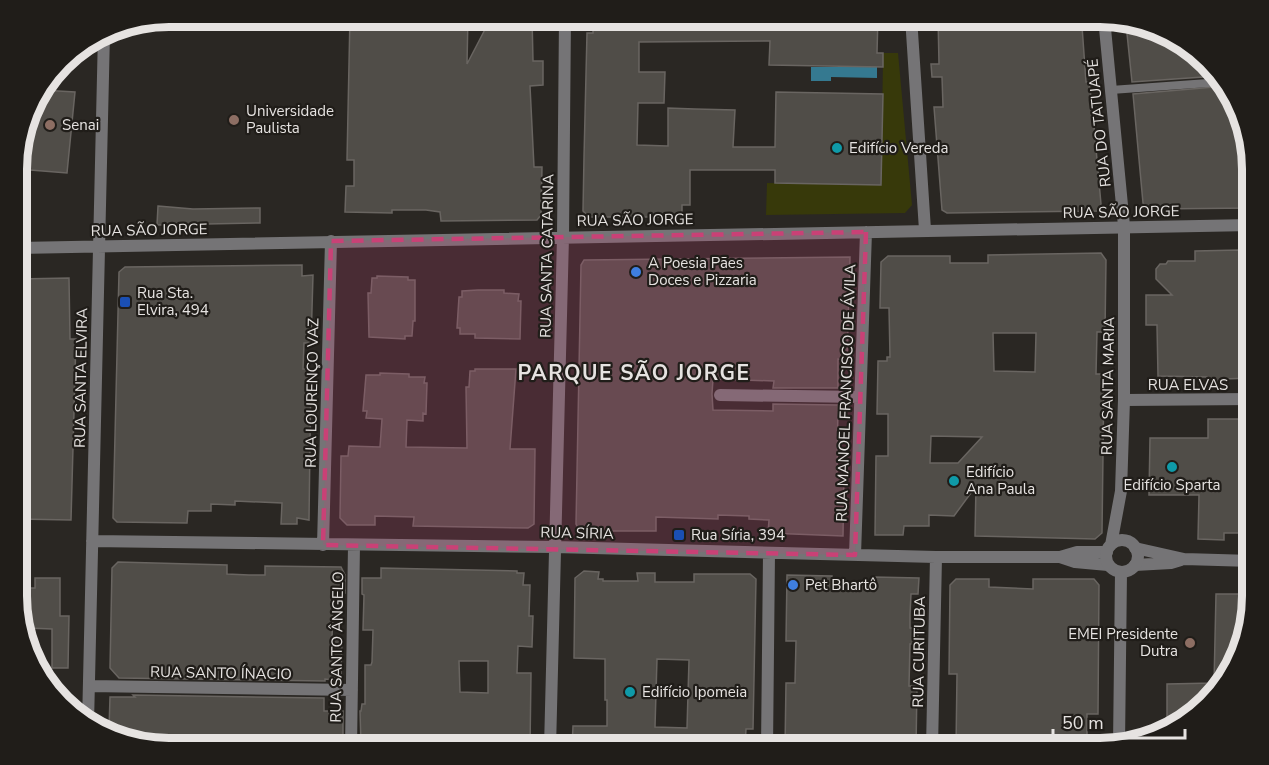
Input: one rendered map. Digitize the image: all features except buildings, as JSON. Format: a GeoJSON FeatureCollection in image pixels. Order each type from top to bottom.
{"type":"FeatureCollection","features":[{"type":"Feature","properties":{"kind":"street","name":"RUA SANTA CATARINA"},"geometry":{"type":"LineString","coordinates":[[550,738],[563,237],[565,27]]}},
{"type":"Feature","properties":{"kind":"street"},"geometry":{"type":"LineString","coordinates":[[912,27],[925,230]]}},
{"type":"Feature","properties":{"kind":"street","name":"RUA DO TATUAPÉ"},"geometry":{"type":"LineString","coordinates":[[1105,27],[1124,226]]}},
{"type":"Feature","properties":{"kind":"street","name":"RUA SANTA ELVIRA"},"geometry":{"type":"LineString","coordinates":[[88,713],[104,43]]}},
{"type":"Feature","properties":{"kind":"street","name":"RUA SÃO JORGE"},"geometry":{"type":"LineString","coordinates":[[27,248],[1242,225]]}},
{"type":"Feature","properties":{"kind":"street","name":"RUA SANTA MARIA"},"geometry":{"type":"LineString","coordinates":[[1109,554],[1121,491],[1124,400],[1124,226]]}},
{"type":"Feature","properties":{"kind":"street","name":"RUA MANOEL FRANCISCO DE ÁVILA"},"geometry":{"type":"LineString","coordinates":[[855,555],[866,232]]}},
{"type":"Feature","properties":{"kind":"street","name":"RUA LOURENÇO VAZ"},"geometry":{"type":"LineString","coordinates":[[323,545],[331,241]]}},
{"type":"Feature","properties":{"kind":"street"},"geometry":{"type":"LineString","coordinates":[[720,395],[860,397]]}},
{"type":"Feature","properties":{"kind":"street","name":"RUA ELVAS"},"geometry":{"type":"LineString","coordinates":[[1124,400],[1242,399]]}},
{"type":"Feature","properties":{"kind":"street"},"geometry":{"type":"LineString","coordinates":[[1119,736],[1121,572],[1109,554],[1124,541],[1135,548],[1184,559],[1242,561]]}},
{"type":"Feature","properties":{"kind":"street","name":"RUA SÍRIA"},"geometry":{"type":"LineString","coordinates":[[93,542],[555,547],[855,555],[1060,557],[1075,562],[1109,554]]}},
{"type":"Feature","properties":{"kind":"street","name":"RUA SANTO ÂNGELO"},"geometry":{"type":"LineString","coordinates":[[351,738],[354,545]]}},
{"type":"Feature","properties":{"kind":"street"},"geometry":{"type":"LineString","coordinates":[[1121,572],[1135,565],[1137,557],[1135,548]]}},
{"type":"Feature","properties":{"kind":"street"},"geometry":{"type":"LineString","coordinates":[[767,738],[769,553]]}},
{"type":"Feature","properties":{"kind":"street","name":"RUA CURITUBA"},"geometry":{"type":"LineString","coordinates":[[932,738],[936,556]]}},
{"type":"Feature","properties":{"kind":"street"},"geometry":{"type":"LineString","coordinates":[[1135,565],[1171,563],[1184,559]]}},
{"type":"Feature","properties":{"kind":"street","name":"RUA SANTO ÍNACIO"},"geometry":{"type":"LineString","coordinates":[[89,686],[352,690]]}},
{"type":"Feature","properties":{"kind":"lane"},"geometry":{"type":"LineString","coordinates":[[1111,90],[1213,83]]}},
{"type":"Feature","properties":{"kind":"highlighted area"},"geometry":{"type":"Polygon","coordinates":[[[866,232],[855,555],[323,545],[331,241],[866,232]]]}},
{"type":"Feature","properties":{"kind":"shaded area"},"geometry":{"type":"Polygon","coordinates":[[[827,53],[898,53],[912,205],[905,213],[766,215],[767,183],[881,185],[883,60],[818,59],[827,53]]]}},
{"type":"Feature","properties":{"kind":"water"},"geometry":{"type":"Polygon","coordinates":[[[851,63],[877,63],[877,78],[831,77],[831,81],[811,81],[811,67],[850,67],[851,63]]]}},
{"type":"Feature","properties":{"kind":"place","name":"Universidade Paulista"},"geometry":{"type":"Point","coordinates":[234,120]}},
{"type":"Feature","properties":{"kind":"place","name":"Senai"},"geometry":{"type":"Point","coordinates":[50,125]}},
{"type":"Feature","properties":{"kind":"place","name":"Edifício Vereda"},"geometry":{"type":"Point","coordinates":[837,148]}},
{"type":"Feature","properties":{"kind":"place","name":"A Poesia Pães Doces e Pizzaria"},"geometry":{"type":"Point","coordinates":[636,272]}},
{"type":"Feature","properties":{"kind":"place","name":"Rua Sta. Elvira, 494"},"geometry":{"type":"Point","coordinates":[125,302]}},
{"type":"Feature","properties":{"kind":"place","name":"Edifício Sparta"},"geometry":{"type":"Point","coordinates":[1172,467]}},
{"type":"Feature","properties":{"kind":"place","name":"Edifício Ana Paula"},"geometry":{"type":"Point","coordinates":[954,481]}},
{"type":"Feature","properties":{"kind":"place","name":"Rua Síria, 394"},"geometry":{"type":"Point","coordinates":[679,535]}},
{"type":"Feature","properties":{"kind":"place","name":"Pet Bhartô"},"geometry":{"type":"Point","coordinates":[793,585]}},
{"type":"Feature","properties":{"kind":"place","name":"EMEI Presidente Dutra"},"geometry":{"type":"Point","coordinates":[1190,643]}},
{"type":"Feature","properties":{"kind":"place","name":"Edifício Ipomeia"},"geometry":{"type":"Point","coordinates":[630,692]}},
{"type":"Feature","properties":{"kind":"district","name":"PARQUE SÃO JORGE"},"geometry":{"type":"Point","coordinates":[634,373]}}]}
